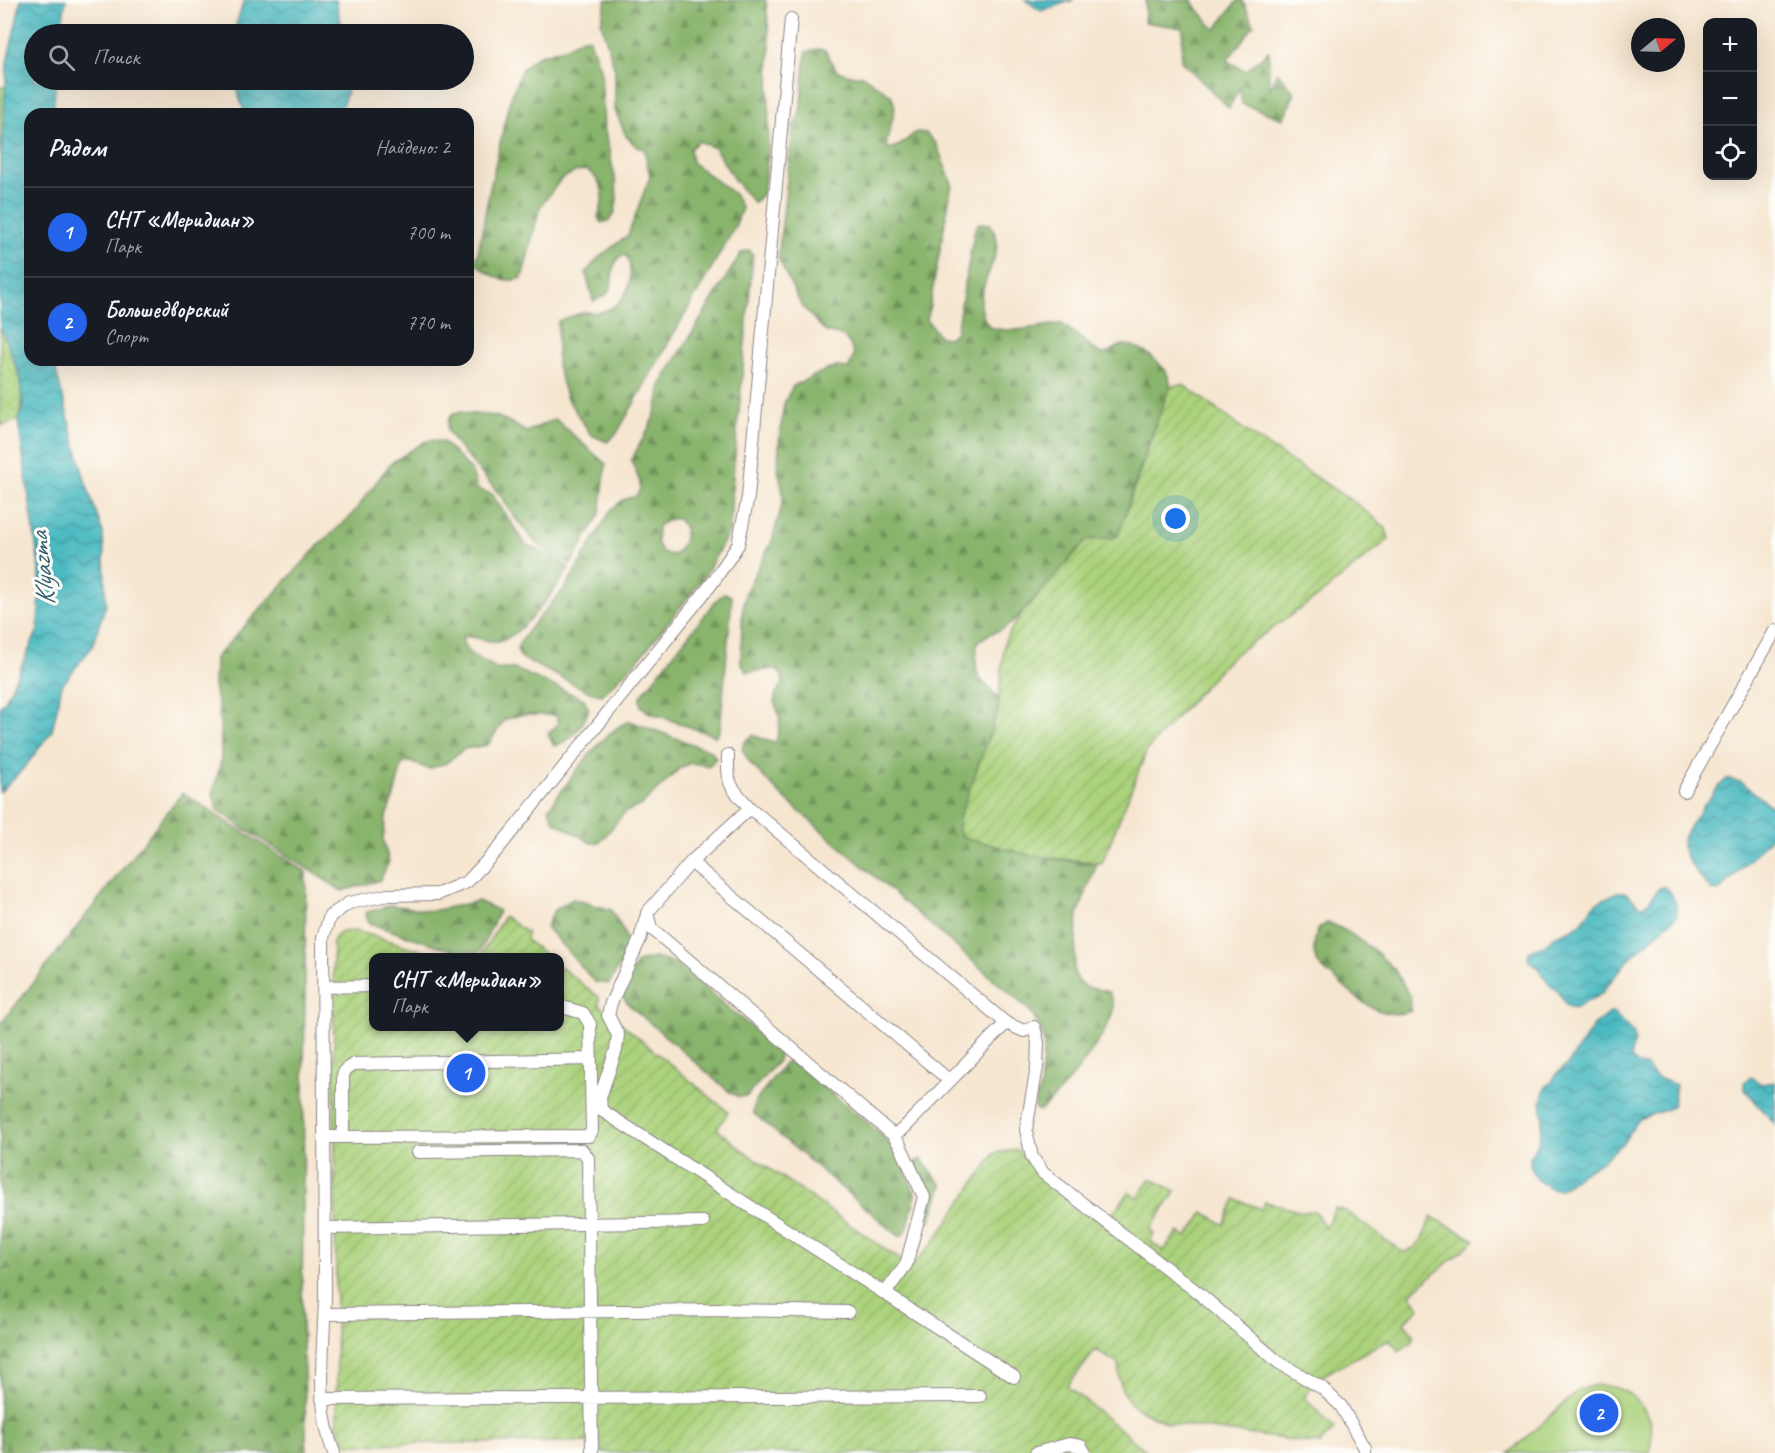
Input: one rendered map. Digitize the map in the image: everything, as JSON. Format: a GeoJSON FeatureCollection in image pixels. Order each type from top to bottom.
{"type":"FeatureCollection","features":[{"type":"Feature","properties":{"kind":"street"},"geometry":{"type":"LineString","coordinates":[[334,1453],[329,1441],[322,1399],[325,1314],[323,937],[330,916],[349,903],[388,895],[438,894],[467,882],[497,850],[677,627],[713,582],[738,545],[748,497],[791,19]]}},
{"type":"Feature","properties":{"kind":"street"},"geometry":{"type":"LineString","coordinates":[[1684,791],[1775,631]]}},
{"type":"Feature","properties":{"kind":"street"},"geometry":{"type":"LineString","coordinates":[[728,754],[727,774],[730,786],[750,808],[1005,1023],[1024,1031],[1034,1027],[1038,1043],[1037,1067],[1026,1130],[1032,1156],[1043,1173],[1201,1295],[1278,1362],[1322,1388],[1341,1406],[1365,1448],[1365,1453]]}},
{"type":"Feature","properties":{"kind":"street"},"geometry":{"type":"LineString","coordinates":[[750,808],[691,862],[647,913],[639,939],[610,1003],[608,1015],[618,1035],[616,1050],[600,1097],[601,1110],[1014,1377]]}},
{"type":"Feature","properties":{"kind":"street"},"geometry":{"type":"LineString","coordinates":[[691,862],[950,1080]]}},
{"type":"Feature","properties":{"kind":"street"},"geometry":{"type":"LineString","coordinates":[[647,913],[651,928],[893,1135],[900,1145],[924,1197],[906,1265],[885,1293]]}},
{"type":"Feature","properties":{"kind":"street"},"geometry":{"type":"LineString","coordinates":[[324,987],[369,986]]}},
{"type":"Feature","properties":{"kind":"street"},"geometry":{"type":"LineString","coordinates":[[324,1137],[586,1137],[592,1131],[589,1019],[583,1013],[564,1007]]}},
{"type":"Feature","properties":{"kind":"street"},"geometry":{"type":"LineString","coordinates":[[893,1135],[902,1130],[1005,1023]]}},
{"type":"Feature","properties":{"kind":"street"},"geometry":{"type":"LineString","coordinates":[[343,1137],[343,1075],[346,1069],[354,1064],[591,1059]]}},
{"type":"Feature","properties":{"kind":"street"},"geometry":{"type":"LineString","coordinates":[[418,1152],[582,1150],[588,1158],[592,1453]]}},
{"type":"Feature","properties":{"kind":"street"},"geometry":{"type":"LineString","coordinates":[[325,1228],[704,1222]]}},
{"type":"Feature","properties":{"kind":"street"},"geometry":{"type":"LineString","coordinates":[[325,1314],[727,1310],[848,1312]]}},
{"type":"Feature","properties":{"kind":"street"},"geometry":{"type":"LineString","coordinates":[[322,1399],[980,1396]]}},
{"type":"Feature","properties":{"kind":"street"},"geometry":{"type":"LineString","coordinates":[[1036,1453],[1069,1444],[1081,1446],[1085,1453]]}},
{"type":"Feature","properties":{"kind":"green space"},"geometry":{"type":"Polygon","coordinates":[[[606,0],[766,0],[770,45],[768,155],[763,193],[754,203],[735,181],[715,148],[698,141],[690,149],[692,162],[734,194],[742,208],[735,227],[617,433],[607,442],[591,435],[566,397],[557,365],[558,321],[586,312],[609,309],[623,298],[627,290],[630,282],[630,265],[627,256],[621,256],[616,263],[608,292],[593,301],[586,273],[597,259],[628,235],[650,176],[644,149],[637,147],[626,136],[615,110],[615,70],[601,23],[606,0]]]}},
{"type":"Feature","properties":{"kind":"green space"},"geometry":{"type":"Polygon","coordinates":[[[1146,0],[1193,0],[1192,2],[1215,30],[1238,0],[1242,0],[1254,25],[1227,61],[1246,71],[1269,51],[1269,90],[1277,72],[1295,93],[1283,119],[1242,104],[1240,88],[1229,108],[1181,61],[1183,28],[1144,22],[1146,0]]]}},
{"type":"Feature","properties":{"kind":"green space"},"geometry":{"type":"Polygon","coordinates":[[[582,38],[589,38],[601,71],[604,127],[616,183],[615,212],[609,221],[601,223],[598,217],[603,197],[602,191],[597,180],[587,170],[577,171],[561,179],[540,207],[522,278],[510,280],[497,277],[476,263],[509,103],[521,70],[537,56],[565,48],[582,38]]]}},
{"type":"Feature","properties":{"kind":"green space"},"geometry":{"type":"Polygon","coordinates":[[[817,49],[825,50],[837,71],[854,76],[862,75],[892,96],[895,108],[886,146],[890,149],[900,145],[916,132],[926,133],[936,144],[952,184],[927,320],[940,337],[948,338],[956,332],[975,228],[979,223],[990,224],[997,240],[997,246],[982,290],[981,308],[986,322],[992,328],[1013,330],[1062,324],[1101,354],[1122,345],[1140,349],[1161,365],[1169,379],[1168,396],[1155,425],[1118,536],[1087,540],[1011,624],[985,636],[977,643],[978,677],[999,698],[998,711],[959,819],[963,837],[1033,856],[1097,864],[1078,914],[1074,972],[1080,983],[1086,987],[1109,992],[1113,1010],[1093,1049],[1059,1092],[1039,1111],[1035,1103],[1040,1088],[1044,1046],[1041,1029],[1029,1010],[785,799],[750,763],[742,749],[745,741],[753,735],[776,742],[779,726],[775,696],[783,684],[782,676],[776,669],[747,672],[741,663],[742,614],[746,591],[772,541],[783,501],[778,471],[784,403],[793,386],[826,370],[836,367],[849,368],[854,355],[850,344],[843,336],[826,332],[801,305],[778,258],[793,127],[800,113],[806,52],[817,49]]]}},
{"type":"Feature","properties":{"kind":"green space"},"geometry":{"type":"Polygon","coordinates":[[[0,87],[6,87],[0,178],[0,87]]]}},
{"type":"Feature","properties":{"kind":"green space"},"geometry":{"type":"Polygon","coordinates":[[[749,250],[753,255],[730,530],[704,577],[638,660],[602,695],[592,693],[521,658],[517,650],[519,644],[565,588],[611,510],[623,500],[636,496],[640,490],[640,482],[631,460],[657,408],[661,384],[741,253],[749,250]],[[670,519],[658,526],[657,543],[663,553],[674,555],[685,538],[684,529],[678,519],[670,519]]]}},
{"type":"Feature","properties":{"kind":"green space"},"geometry":{"type":"Polygon","coordinates":[[[0,326],[18,372],[22,396],[18,420],[0,426],[0,326]]]}},
{"type":"Feature","properties":{"kind":"green space"},"geometry":{"type":"Polygon","coordinates":[[[1184,385],[1257,439],[1357,504],[1385,527],[1389,539],[1320,595],[1230,658],[1147,750],[1102,863],[1033,856],[963,837],[958,830],[959,819],[998,711],[1004,644],[1007,636],[1021,614],[1087,540],[1118,536],[1170,386],[1184,385]]]}},
{"type":"Feature","properties":{"kind":"green space"},"geometry":{"type":"Polygon","coordinates":[[[453,413],[495,416],[526,432],[555,419],[606,464],[600,514],[571,564],[537,544],[501,496],[456,444],[447,430],[448,421],[453,413]]]}},
{"type":"Feature","properties":{"kind":"green space"},"geometry":{"type":"Polygon","coordinates":[[[432,440],[443,442],[471,470],[478,490],[492,494],[526,545],[551,555],[569,567],[539,610],[518,631],[500,641],[463,636],[463,644],[470,654],[498,669],[515,669],[584,699],[589,709],[576,732],[566,741],[554,746],[548,734],[558,724],[556,715],[520,715],[504,720],[488,745],[464,749],[446,763],[429,769],[410,762],[402,764],[386,817],[383,840],[389,862],[380,880],[342,891],[217,809],[213,793],[221,761],[221,736],[214,687],[215,658],[321,543],[350,517],[391,463],[424,442],[432,440]]]}},
{"type":"Feature","properties":{"kind":"green space"},"geometry":{"type":"Polygon","coordinates":[[[725,593],[732,597],[720,730],[715,736],[648,712],[641,706],[640,697],[717,599],[725,593]]]}},
{"type":"Feature","properties":{"kind":"green space"},"geometry":{"type":"Polygon","coordinates":[[[630,721],[711,751],[716,758],[709,766],[691,763],[680,768],[642,805],[625,812],[600,842],[591,843],[554,821],[549,808],[597,746],[619,726],[630,721]]]}},
{"type":"Feature","properties":{"kind":"green space"},"geometry":{"type":"Polygon","coordinates":[[[182,793],[306,872],[302,1322],[307,1453],[0,1453],[0,1025],[182,793]]]}},
{"type":"Feature","properties":{"kind":"green space"},"geometry":{"type":"Polygon","coordinates":[[[573,899],[611,910],[623,930],[629,948],[609,984],[595,982],[546,927],[554,910],[573,899]]]}},
{"type":"Feature","properties":{"kind":"green space"},"geometry":{"type":"Polygon","coordinates":[[[478,901],[499,911],[480,951],[476,953],[461,953],[370,924],[365,913],[391,905],[432,911],[478,901]]]}},
{"type":"Feature","properties":{"kind":"green space"},"geometry":{"type":"Polygon","coordinates":[[[504,916],[527,933],[526,940],[543,953],[482,953],[504,916]]]}},
{"type":"Feature","properties":{"kind":"green space"},"geometry":{"type":"Polygon","coordinates":[[[1328,922],[1375,951],[1394,969],[1410,996],[1411,1011],[1400,1014],[1389,1013],[1369,1006],[1320,966],[1314,954],[1317,930],[1328,922]]]}},
{"type":"Feature","properties":{"kind":"green space"},"geometry":{"type":"Polygon","coordinates":[[[356,931],[430,953],[369,953],[369,1031],[564,1031],[564,970],[599,997],[599,1005],[728,1112],[717,1129],[741,1149],[911,1267],[933,1243],[995,1153],[1017,1150],[1033,1168],[1104,1225],[1129,1192],[1138,1198],[1150,1178],[1176,1191],[1150,1229],[1154,1234],[1151,1241],[1163,1251],[1178,1232],[1187,1237],[1204,1212],[1224,1225],[1235,1199],[1262,1209],[1265,1202],[1302,1212],[1315,1211],[1325,1228],[1335,1208],[1345,1211],[1403,1252],[1419,1244],[1431,1216],[1475,1240],[1410,1294],[1420,1308],[1404,1322],[1414,1335],[1411,1343],[1399,1351],[1389,1339],[1320,1377],[1304,1397],[1335,1429],[1320,1444],[1167,1423],[1130,1403],[1121,1387],[1118,1364],[1096,1350],[1067,1386],[1149,1453],[602,1453],[601,1443],[588,1442],[347,1444],[337,1427],[333,942],[339,932],[356,931]]]}},
{"type":"Feature","properties":{"kind":"green space"},"geometry":{"type":"Polygon","coordinates":[[[655,958],[675,963],[775,1047],[779,1055],[778,1061],[747,1096],[739,1097],[731,1093],[628,1004],[621,994],[637,962],[655,958]]]}},
{"type":"Feature","properties":{"kind":"green space"},"geometry":{"type":"Polygon","coordinates":[[[790,1060],[879,1132],[899,1156],[916,1195],[907,1230],[900,1237],[753,1113],[755,1102],[784,1063],[790,1060]]]}},
{"type":"Feature","properties":{"kind":"green space"},"geometry":{"type":"Polygon","coordinates":[[[921,1159],[942,1185],[930,1222],[924,1223],[930,1196],[914,1163],[921,1159]]]}},
{"type":"Feature","properties":{"kind":"green space"},"geometry":{"type":"Polygon","coordinates":[[[1596,1385],[1621,1389],[1638,1402],[1651,1427],[1652,1436],[1648,1453],[1509,1453],[1579,1390],[1596,1385]]]}},
{"type":"Feature","properties":{"kind":"water","name":"Klyazma"},"geometry":{"type":"Polygon","coordinates":[[[21,0],[66,0],[62,24],[24,24],[24,90],[55,90],[54,108],[24,108],[24,366],[55,366],[85,480],[103,533],[106,604],[92,647],[62,685],[52,731],[25,767],[0,792],[0,706],[5,701],[38,630],[40,574],[18,420],[23,406],[19,373],[0,326],[0,178],[7,62],[21,0]]]}},
{"type":"Feature","properties":{"kind":"water"},"geometry":{"type":"Polygon","coordinates":[[[244,0],[336,0],[341,24],[236,24],[244,0]]]}},
{"type":"Feature","properties":{"kind":"water"},"geometry":{"type":"Polygon","coordinates":[[[1025,0],[1074,0],[1041,11],[1025,0]]]}},
{"type":"Feature","properties":{"kind":"water"},"geometry":{"type":"Polygon","coordinates":[[[238,90],[347,90],[341,108],[243,108],[238,90]]]}},
{"type":"Feature","properties":{"kind":"water"},"geometry":{"type":"Polygon","coordinates":[[[1727,779],[1741,782],[1773,808],[1775,833],[1723,888],[1717,891],[1711,890],[1693,868],[1685,855],[1682,843],[1701,809],[1727,779]]]}},
{"type":"Feature","properties":{"kind":"water"},"geometry":{"type":"Polygon","coordinates":[[[1664,886],[1674,900],[1677,916],[1628,960],[1601,994],[1576,1008],[1567,1006],[1538,968],[1528,960],[1529,952],[1581,923],[1596,903],[1617,892],[1625,892],[1640,906],[1646,905],[1659,888],[1664,886]]]}},
{"type":"Feature","properties":{"kind":"water"},"geometry":{"type":"Polygon","coordinates":[[[1613,1012],[1634,1034],[1635,1041],[1631,1058],[1638,1065],[1646,1066],[1656,1077],[1676,1085],[1673,1105],[1639,1119],[1623,1143],[1602,1161],[1565,1186],[1552,1189],[1537,1180],[1530,1164],[1530,1157],[1539,1140],[1543,1119],[1541,1101],[1546,1086],[1568,1064],[1595,1024],[1613,1012]]]}},
{"type":"Feature","properties":{"kind":"water"},"geometry":{"type":"Polygon","coordinates":[[[1752,1077],[1761,1084],[1775,1082],[1775,1124],[1746,1091],[1744,1083],[1752,1077]]]}},
{"type":"Feature","properties":{"kind":"place","name":"СНТ «Меридиан»"},"geometry":{"type":"Point","coordinates":[466,1073]}},
{"type":"Feature","properties":{"kind":"place","name":"Большедворский"},"geometry":{"type":"Point","coordinates":[1599,1413]}}]}
